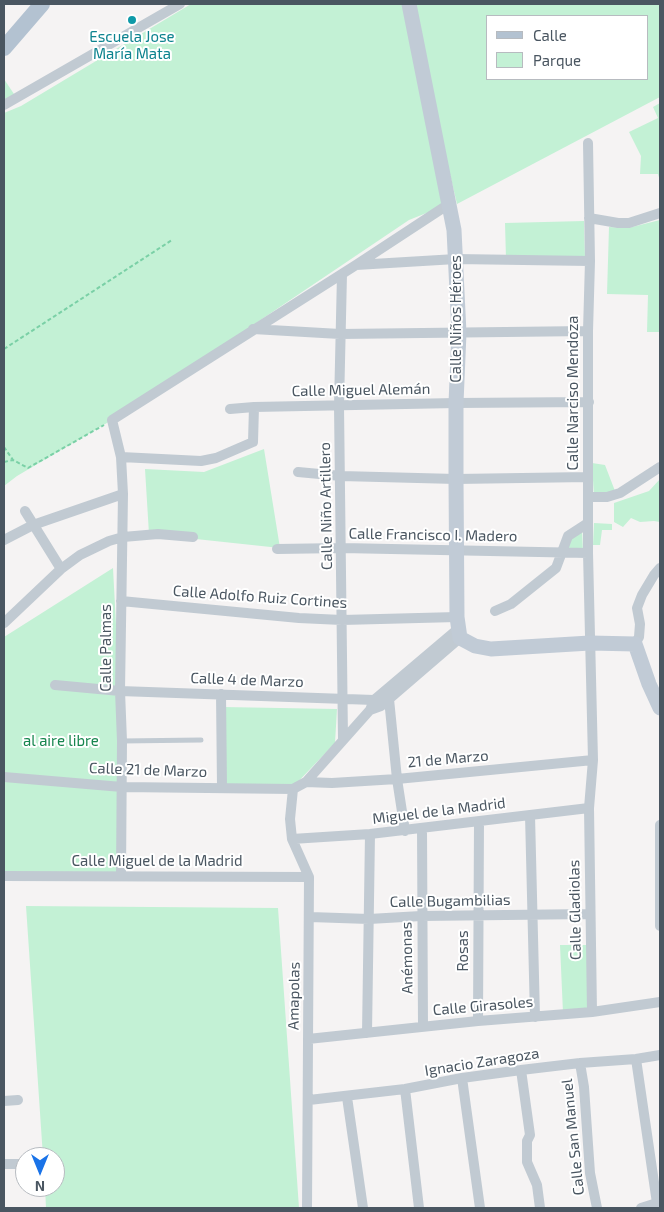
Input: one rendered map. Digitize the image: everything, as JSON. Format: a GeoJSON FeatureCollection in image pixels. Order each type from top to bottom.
{"type":"FeatureCollection","features":[{"type":"Feature","properties":{"kind":"main road"},"geometry":{"type":"LineString","coordinates":[[4,33],[29,4]]}},
{"type":"Feature","properties":{"kind":"main road"},"geometry":{"type":"LineString","coordinates":[[4,48],[42,4]]}},
{"type":"Feature","properties":{"kind":"street"},"geometry":{"type":"LineString","coordinates":[[4,105],[180,4]]}},
{"type":"Feature","properties":{"kind":"street","name":"Calle Niños Héroes"},"geometry":{"type":"LineString","coordinates":[[409,4],[454,230],[459,332],[456,403],[459,628]]}},
{"type":"Feature","properties":{"kind":"street","name":"Calle Narciso Mendoza"},"geometry":{"type":"LineString","coordinates":[[588,143],[590,261],[588,331],[588,553],[593,760]]}},
{"type":"Feature","properties":{"kind":"street"},"geometry":{"type":"LineString","coordinates":[[112,420],[449,204]]}},
{"type":"Feature","properties":{"kind":"street"},"geometry":{"type":"LineString","coordinates":[[589,218],[629,223],[660,213]]}},
{"type":"Feature","properties":{"kind":"street"},"geometry":{"type":"LineString","coordinates":[[356,265],[456,259],[590,261]]}},
{"type":"Feature","properties":{"kind":"street","name":"Calle Niño Artillero"},"geometry":{"type":"LineString","coordinates":[[342,274],[339,406],[343,739]]}},
{"type":"Feature","properties":{"kind":"street"},"geometry":{"type":"LineString","coordinates":[[253,330],[340,334],[588,331]]}},
{"type":"Feature","properties":{"kind":"street","name":"Calle Miguel Alemán"},"geometry":{"type":"LineString","coordinates":[[230,410],[254,407],[589,402]]}},
{"type":"Feature","properties":{"kind":"street"},"geometry":{"type":"LineString","coordinates":[[121,457],[202,461],[224,455],[253,442],[254,407]]}},
{"type":"Feature","properties":{"kind":"street","name":"Calle Palmas"},"geometry":{"type":"LineString","coordinates":[[112,420],[121,457],[123,494],[120,691],[122,876]]}},
{"type":"Feature","properties":{"kind":"street"},"geometry":{"type":"LineString","coordinates":[[588,497],[607,497],[620,493],[660,467]]}},
{"type":"Feature","properties":{"kind":"street"},"geometry":{"type":"LineString","coordinates":[[298,472],[341,476],[456,479],[588,478]]}},
{"type":"Feature","properties":{"kind":"street"},"geometry":{"type":"LineString","coordinates":[[4,540],[33,525],[123,494]]}},
{"type":"Feature","properties":{"kind":"street"},"geometry":{"type":"LineString","coordinates":[[25,511],[61,569]]}},
{"type":"Feature","properties":{"kind":"street"},"geometry":{"type":"LineString","coordinates":[[495,611],[512,604],[556,568],[568,536],[588,523]]}},
{"type":"Feature","properties":{"kind":"street"},"geometry":{"type":"LineString","coordinates":[[4,623],[61,569],[80,555],[109,541],[123,537],[158,534],[193,537]]}},
{"type":"Feature","properties":{"kind":"street","name":"Calle Francisco I. Madero"},"geometry":{"type":"LineString","coordinates":[[277,549],[342,548],[588,553]]}},
{"type":"Feature","properties":{"kind":"street"},"geometry":{"type":"LineString","coordinates":[[660,568],[642,595],[637,608],[640,624],[639,637],[635,644],[649,684],[660,708]]}},
{"type":"Feature","properties":{"kind":"street","name":"Calle Adolfo Ruiz Cortines"},"geometry":{"type":"LineString","coordinates":[[121,601],[299,618],[459,628]]}},
{"type":"Feature","properties":{"kind":"street"},"geometry":{"type":"LineString","coordinates":[[459,628],[475,646],[491,649],[590,643],[635,644]]}},
{"type":"Feature","properties":{"kind":"street"},"geometry":{"type":"LineString","coordinates":[[372,705],[380,706],[389,699],[459,628]]}},
{"type":"Feature","properties":{"kind":"street"},"geometry":{"type":"LineString","coordinates":[[292,789],[306,782],[372,705],[459,628]]}},
{"type":"Feature","properties":{"kind":"street","name":"Calle 4 de Marzo"},"geometry":{"type":"LineString","coordinates":[[55,685],[120,691],[342,698],[372,705]]}},
{"type":"Feature","properties":{"kind":"street"},"geometry":{"type":"LineString","coordinates":[[221,694],[222,787]]}},
{"type":"Feature","properties":{"kind":"street"},"geometry":{"type":"LineString","coordinates":[[389,699],[397,779],[406,830]]}},
{"type":"Feature","properties":{"kind":"street","name":"21 de Marzo"},"geometry":{"type":"LineString","coordinates":[[306,782],[332,783],[397,779],[593,760]]}},
{"type":"Feature","properties":{"kind":"street","name":"Calle Gladiolas"},"geometry":{"type":"LineString","coordinates":[[592,1012],[589,808],[593,760]]}},
{"type":"Feature","properties":{"kind":"street","name":"Calle 21 de Marzo"},"geometry":{"type":"LineString","coordinates":[[4,777],[122,787],[292,789]]}},
{"type":"Feature","properties":{"kind":"street","name":"Amapolas"},"geometry":{"type":"LineString","coordinates":[[292,789],[290,820],[292,839],[309,877],[307,1208]]}},
{"type":"Feature","properties":{"kind":"street","name":"Miguel de la Madrid"},"geometry":{"type":"LineString","coordinates":[[292,839],[370,834],[589,808]]}},
{"type":"Feature","properties":{"kind":"street"},"geometry":{"type":"LineString","coordinates":[[530,815],[535,1017]]}},
{"type":"Feature","properties":{"kind":"street","name":"Rosas"},"geometry":{"type":"LineString","coordinates":[[478,1021],[479,822]]}},
{"type":"Feature","properties":{"kind":"street"},"geometry":{"type":"LineString","coordinates":[[660,826],[660,926]]}},
{"type":"Feature","properties":{"kind":"street","name":"Anémonas"},"geometry":{"type":"LineString","coordinates":[[422,828],[423,1027]]}},
{"type":"Feature","properties":{"kind":"street"},"geometry":{"type":"LineString","coordinates":[[367,1033],[370,834]]}},
{"type":"Feature","properties":{"kind":"street","name":"Calle Miguel de la Madrid"},"geometry":{"type":"LineString","coordinates":[[4,876],[309,877]]}},
{"type":"Feature","properties":{"kind":"street","name":"Calle Bugambilias"},"geometry":{"type":"LineString","coordinates":[[310,917],[369,919],[421,916],[590,914]]}},
{"type":"Feature","properties":{"kind":"street","name":"Calle Girasoles"},"geometry":{"type":"LineString","coordinates":[[308,1039],[478,1021],[592,1012],[660,1002]]}},
{"type":"Feature","properties":{"kind":"street","name":"Ignacio Zaragoza"},"geometry":{"type":"LineString","coordinates":[[309,1100],[405,1090],[462,1078],[521,1070],[660,1055]]}},
{"type":"Feature","properties":{"kind":"street"},"geometry":{"type":"LineString","coordinates":[[636,1059],[658,1203],[641,1208]]}},
{"type":"Feature","properties":{"kind":"street","name":"Calle San Manuel"},"geometry":{"type":"LineString","coordinates":[[580,1063],[584,1087],[590,1173],[597,1208]]}},
{"type":"Feature","properties":{"kind":"street"},"geometry":{"type":"LineString","coordinates":[[521,1070],[530,1135],[527,1141],[527,1162],[538,1185],[540,1208]]}},
{"type":"Feature","properties":{"kind":"street"},"geometry":{"type":"LineString","coordinates":[[462,1078],[480,1208]]}},
{"type":"Feature","properties":{"kind":"street"},"geometry":{"type":"LineString","coordinates":[[405,1090],[420,1208]]}},
{"type":"Feature","properties":{"kind":"street"},"geometry":{"type":"LineString","coordinates":[[347,1097],[363,1208]]}},
{"type":"Feature","properties":{"kind":"street"},"geometry":{"type":"LineString","coordinates":[[4,1101],[18,1100]]}},
{"type":"Feature","properties":{"kind":"lane"},"geometry":{"type":"LineString","coordinates":[[122,741],[201,740]]}},
{"type":"Feature","properties":{"kind":"path"},"geometry":{"type":"LineString","coordinates":[[4,349],[172,240]]}},
{"type":"Feature","properties":{"kind":"path"},"geometry":{"type":"LineString","coordinates":[[4,447],[13,460],[28,468],[112,420]]}},
{"type":"Feature","properties":{"kind":"path"},"geometry":{"type":"LineString","coordinates":[[4,462],[13,460]]}},
{"type":"Feature","properties":{"kind":"green space"},"geometry":{"type":"Polygon","coordinates":[[[191,4],[660,4],[660,97],[457,204],[420,48],[449,204],[409,220],[112,420],[17,476],[4,486],[4,113],[21,106],[191,4]]]}},
{"type":"Feature","properties":{"kind":"green space"},"geometry":{"type":"Polygon","coordinates":[[[4,79],[16,97],[4,103],[4,79]]]}},
{"type":"Feature","properties":{"kind":"green space"},"geometry":{"type":"Polygon","coordinates":[[[660,103],[660,181],[658,174],[640,174],[641,156],[629,132],[658,118],[653,107],[660,103]]]}},
{"type":"Feature","properties":{"kind":"green space"},"geometry":{"type":"Polygon","coordinates":[[[660,220],[660,332],[647,332],[648,295],[607,294],[609,227],[628,228],[660,220]]]}},
{"type":"Feature","properties":{"kind":"green space"},"geometry":{"type":"Polygon","coordinates":[[[584,221],[585,257],[506,259],[505,223],[584,221]]]}},
{"type":"Feature","properties":{"kind":"green space"},"geometry":{"type":"Polygon","coordinates":[[[264,449],[280,548],[149,534],[145,469],[204,472],[264,449]]]}},
{"type":"Feature","properties":{"kind":"green space"},"geometry":{"type":"Polygon","coordinates":[[[592,463],[605,465],[615,491],[594,497],[592,463]]]}},
{"type":"Feature","properties":{"kind":"green space"},"geometry":{"type":"Polygon","coordinates":[[[660,479],[660,522],[640,522],[631,518],[623,527],[614,522],[614,503],[649,491],[660,479]]]}},
{"type":"Feature","properties":{"kind":"green space"},"geometry":{"type":"Polygon","coordinates":[[[594,523],[612,524],[612,530],[602,530],[600,545],[593,545],[594,523]]]}},
{"type":"Feature","properties":{"kind":"green space"},"geometry":{"type":"Polygon","coordinates":[[[582,529],[583,552],[565,550],[569,538],[582,529]]]}},
{"type":"Feature","properties":{"kind":"green space","name":"al aire libre"},"geometry":{"type":"Polygon","coordinates":[[[113,568],[120,701],[117,872],[4,873],[4,637],[113,568]]]}},
{"type":"Feature","properties":{"kind":"green space"},"geometry":{"type":"Polygon","coordinates":[[[223,707],[337,709],[335,743],[293,787],[223,787],[223,707]]]}},
{"type":"Feature","properties":{"kind":"green space"},"geometry":{"type":"Polygon","coordinates":[[[26,906],[278,908],[299,1208],[46,1208],[45,1197],[65,1197],[65,1147],[42,1147],[26,906]]]}},
{"type":"Feature","properties":{"kind":"green space"},"geometry":{"type":"Polygon","coordinates":[[[560,945],[590,945],[592,1011],[563,1013],[560,945]]]}},
{"type":"Feature","properties":{"kind":"place","name":"Escuela Jose María Mata"},"geometry":{"type":"Point","coordinates":[132,20]}}]}
